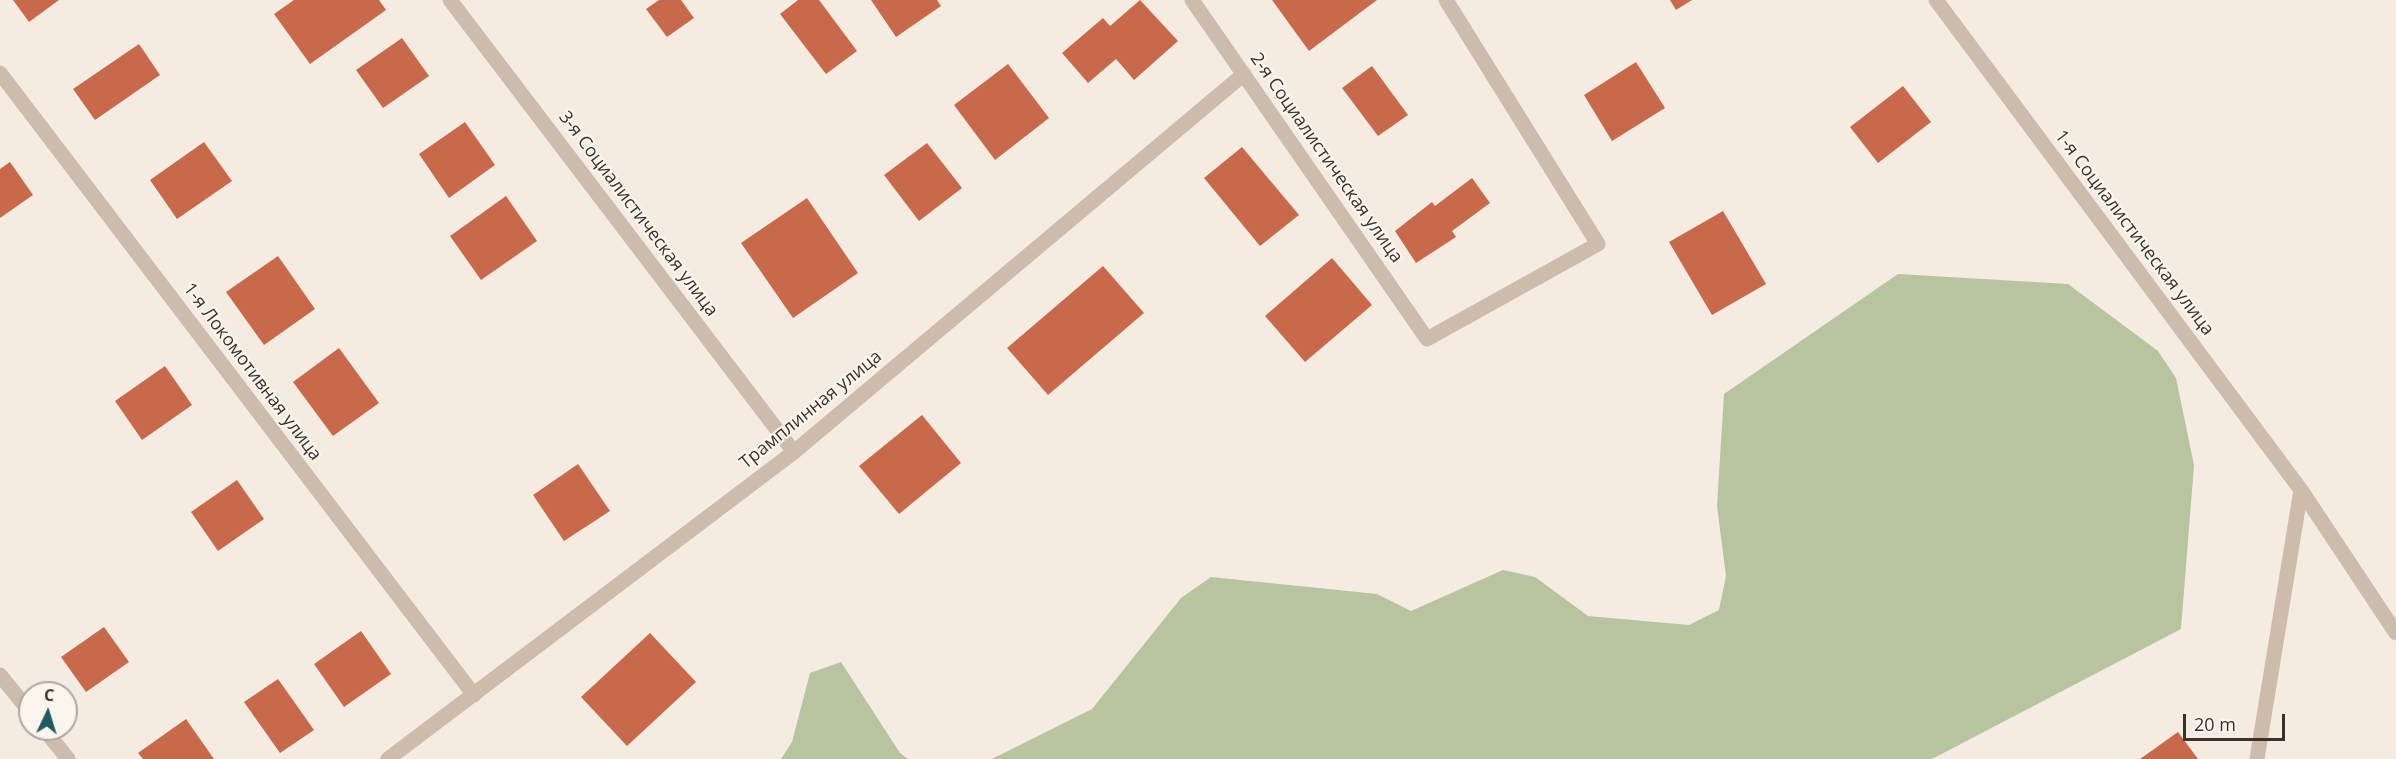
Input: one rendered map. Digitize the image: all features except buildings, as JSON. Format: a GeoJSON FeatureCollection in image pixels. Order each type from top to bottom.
{"type":"FeatureCollection","features":[{"type":"Feature","properties":{"kind":"street","name":"2-я Социалистическая улица"},"geometry":{"type":"LineString","coordinates":[[1192,0],[1427,339],[1598,244],[1446,0]]}},
{"type":"Feature","properties":{"kind":"street","name":"1-я Социалистическая улица"},"geometry":{"type":"LineString","coordinates":[[1936,0],[2301,490],[2396,633]]}},
{"type":"Feature","properties":{"kind":"street","name":"3-я Социалистическая улица"},"geometry":{"type":"LineString","coordinates":[[459,3],[794,452]]}},
{"type":"Feature","properties":{"kind":"street","name":"1-я Локомотивная улица"},"geometry":{"type":"LineString","coordinates":[[0,73],[474,695]]}},
{"type":"Feature","properties":{"kind":"street","name":"Трамплинная улица"},"geometry":{"type":"LineString","coordinates":[[388,759],[794,452],[1244,74]]}},
{"type":"Feature","properties":{"kind":"street"},"geometry":{"type":"LineString","coordinates":[[2257,759],[2301,490]]}},
{"type":"Feature","properties":{"kind":"street"},"geometry":{"type":"LineString","coordinates":[[0,675],[18,697]]}},
{"type":"Feature","properties":{"kind":"street"},"geometry":{"type":"LineString","coordinates":[[54,741],[68,759]]}},
{"type":"Feature","properties":{"kind":"green space"},"geometry":{"type":"Polygon","coordinates":[[[1898,274],[2068,284],[2158,351],[2176,378],[2194,465],[2181,629],[1932,759],[992,759],[1092,709],[1181,598],[1211,577],[1377,594],[1411,611],[1503,570],[1535,577],[1588,616],[1689,625],[1719,610],[1726,576],[1717,506],[1724,394],[1898,274]]]}},
{"type":"Feature","properties":{"kind":"green space"},"geometry":{"type":"Polygon","coordinates":[[[841,662],[900,753],[908,759],[781,759],[792,742],[810,673],[841,662]]]}}]}
